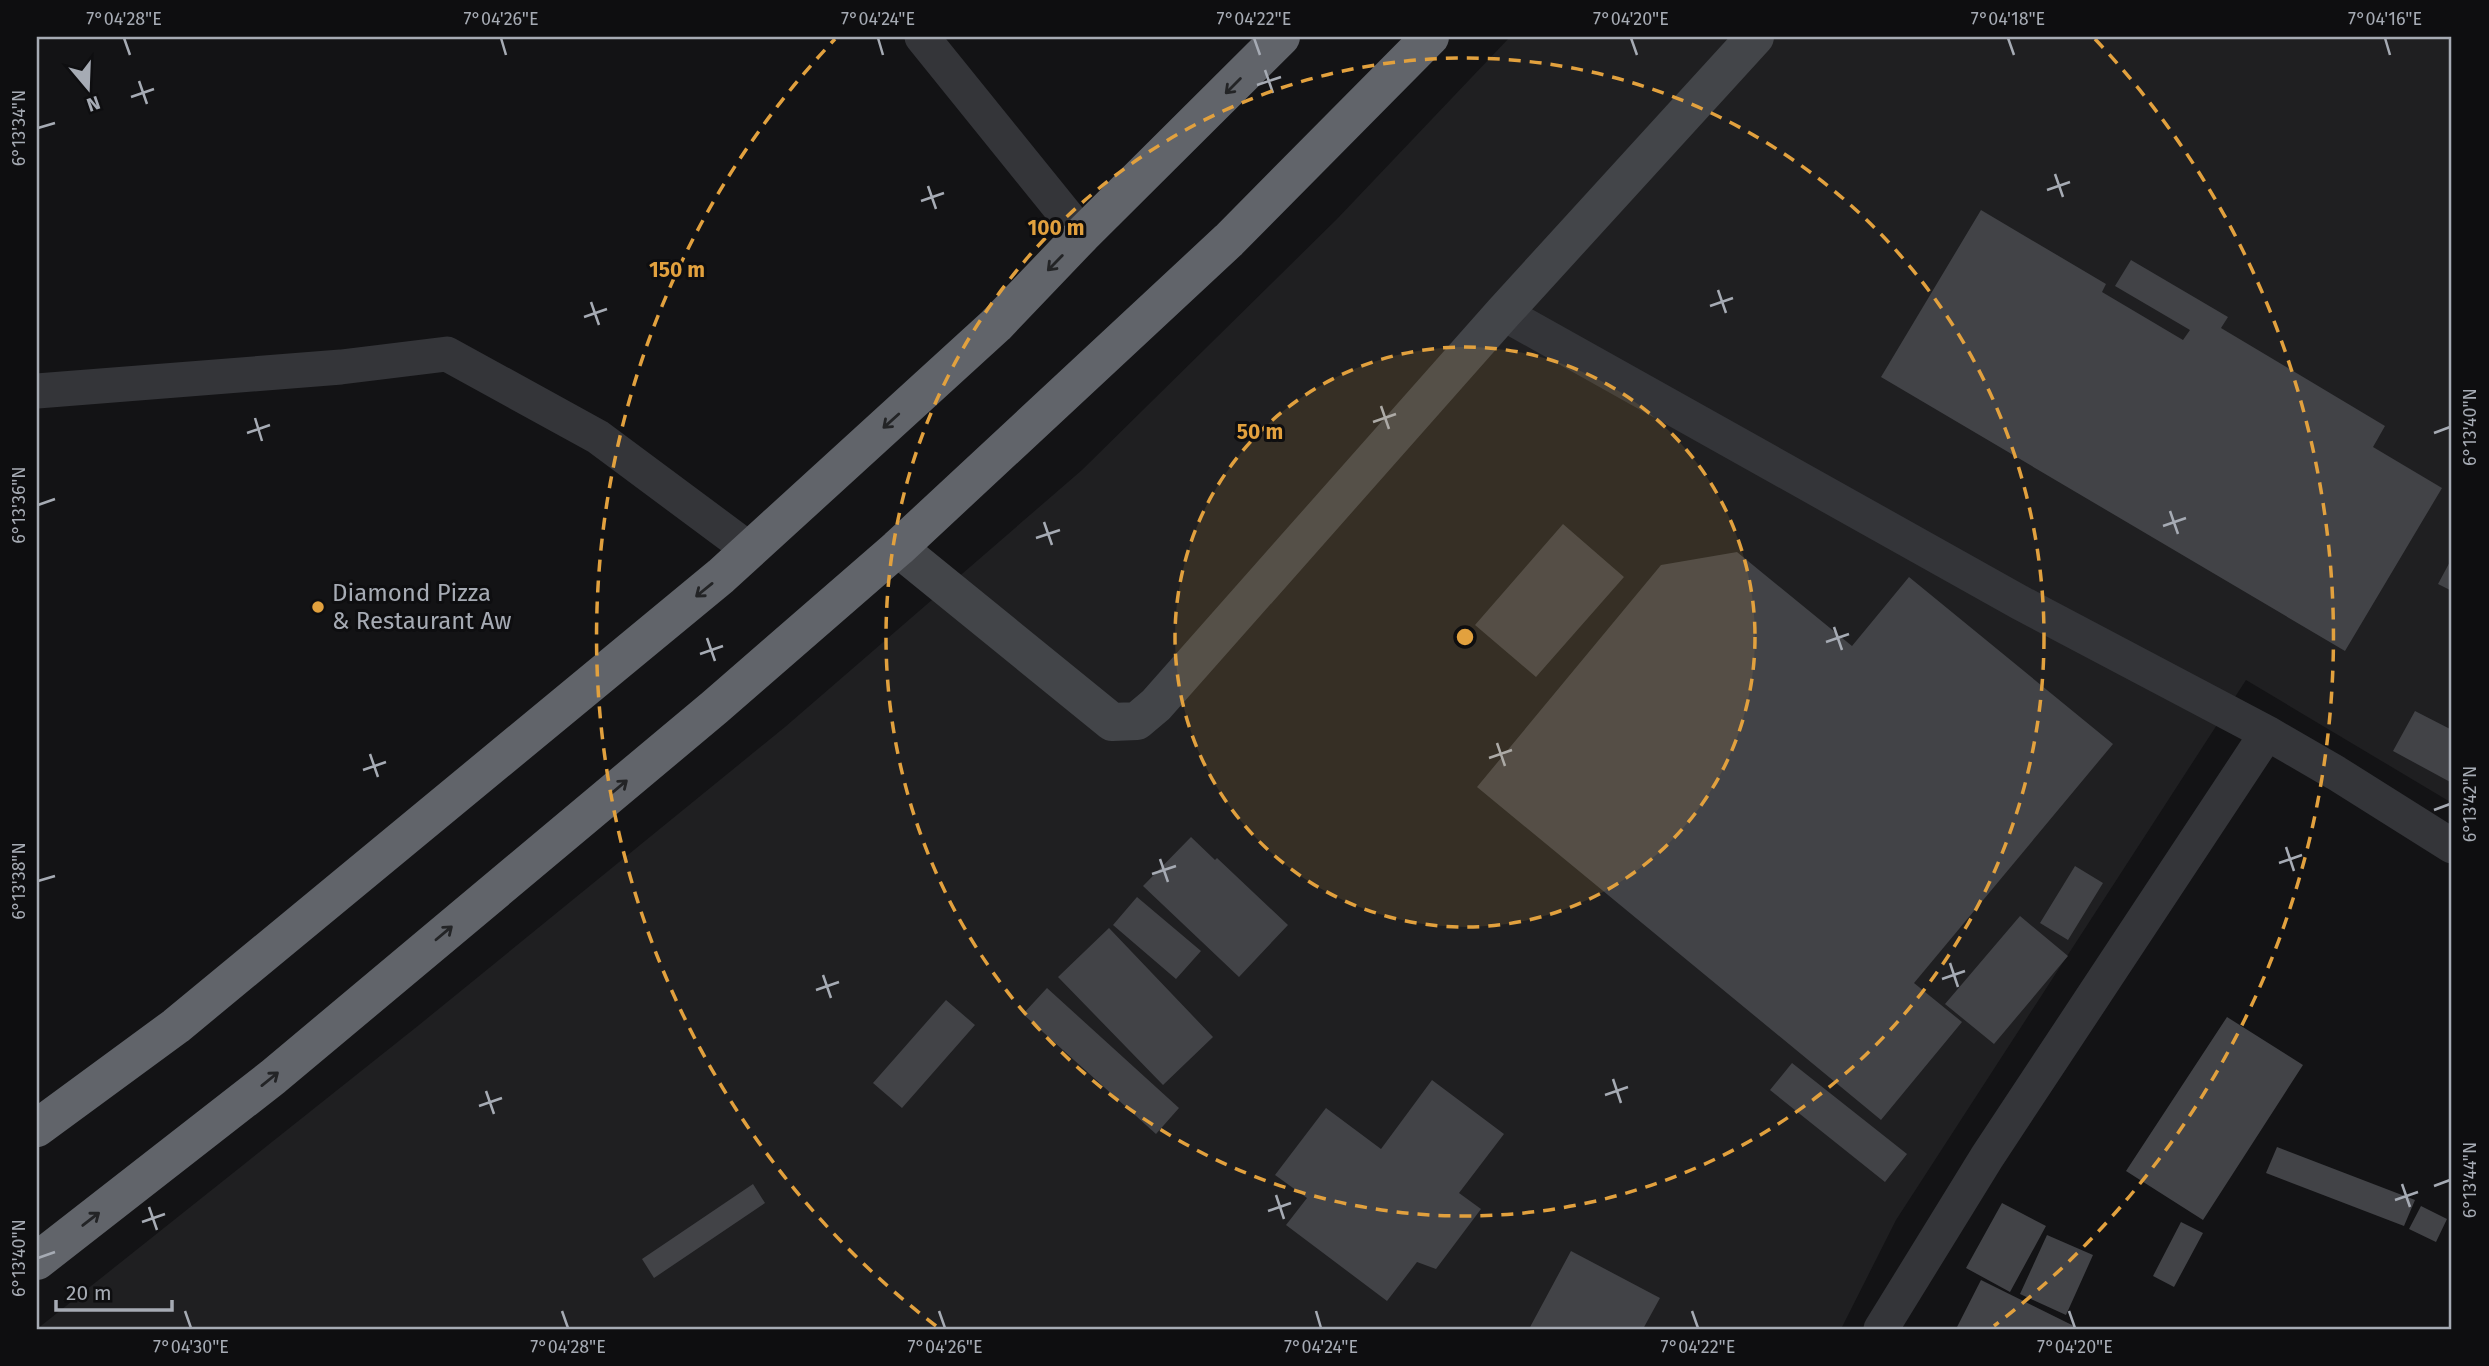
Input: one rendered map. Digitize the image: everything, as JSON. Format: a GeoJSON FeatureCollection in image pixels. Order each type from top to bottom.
{"type":"FeatureCollection","features":[{"type":"Feature","properties":{"kind":"highway"},"geometry":{"type":"LineString","coordinates":[[37,1128],[176,1026],[721,576],[996,325],[1082,234],[1281,37]]}},
{"type":"Feature","properties":{"kind":"highway"},"geometry":{"type":"LineString","coordinates":[[37,1261],[273,1077],[705,715],[898,548],[1229,240],[1430,37]]}},
{"type":"Feature","properties":{"kind":"street"},"geometry":{"type":"LineString","coordinates":[[922,37],[1082,234]]}},
{"type":"Feature","properties":{"kind":"street"},"geometry":{"type":"LineString","coordinates":[[898,548],[1112,722],[1137,721],[1156,705],[1245,608],[1503,313],[1755,37]]}},
{"type":"Feature","properties":{"kind":"street"},"geometry":{"type":"LineString","coordinates":[[1503,313],[2019,602],[2267,733],[2452,846]]}},
{"type":"Feature","properties":{"kind":"street"},"geometry":{"type":"LineString","coordinates":[[37,391],[341,367],[447,354],[598,437],[750,550]]}},
{"type":"Feature","properties":{"kind":"street"},"geometry":{"type":"LineString","coordinates":[[1881,1329],[1987,1157],[2267,733]]}},
{"type":"Feature","properties":{"kind":"shaded area"},"geometry":{"type":"Polygon","coordinates":[[[1510,37],[2452,37],[2452,803],[2246,680],[1896,1220],[1841,1329],[37,1329],[419,1025],[785,727],[1082,470],[1337,219],[1510,37]]]}},
{"type":"Feature","properties":{"kind":"building"},"geometry":{"type":"Polygon","coordinates":[[[1981,210],[2106,284],[2102,292],[2183,340],[2190,330],[2115,286],[2131,260],[2228,317],[2221,328],[2385,426],[2373,447],[2442,488],[2345,651],[1881,377],[1981,210]]]}},
{"type":"Feature","properties":{"kind":"building"},"geometry":{"type":"Polygon","coordinates":[[[1563,524],[1624,577],[1536,677],[1475,625],[1563,524]]]}},
{"type":"Feature","properties":{"kind":"building"},"geometry":{"type":"Polygon","coordinates":[[[1737,552],[1852,646],[1909,577],[2113,744],[1914,983],[1962,1022],[1881,1120],[1477,787],[1661,565],[1737,552]]]}},
{"type":"Feature","properties":{"kind":"building"},"geometry":{"type":"Polygon","coordinates":[[[2452,558],[2452,591],[2438,584],[2452,558]]]}},
{"type":"Feature","properties":{"kind":"building"},"geometry":{"type":"Polygon","coordinates":[[[2415,711],[2452,730],[2452,783],[2393,751],[2415,711]]]}},
{"type":"Feature","properties":{"kind":"building"},"geometry":{"type":"Polygon","coordinates":[[[1191,837],[1288,925],[1239,977],[1143,886],[1191,837]]]}},
{"type":"Feature","properties":{"kind":"building"},"geometry":{"type":"Polygon","coordinates":[[[2075,866],[2103,883],[2068,940],[2040,923],[2075,866]]]}},
{"type":"Feature","properties":{"kind":"building"},"geometry":{"type":"Polygon","coordinates":[[[1137,897],[1201,951],[1176,979],[1113,925],[1137,897]]]}},
{"type":"Feature","properties":{"kind":"building"},"geometry":{"type":"Polygon","coordinates":[[[2020,916],[2068,956],[1994,1044],[1945,1004],[2020,916]]]}},
{"type":"Feature","properties":{"kind":"building"},"geometry":{"type":"Polygon","coordinates":[[[1109,928],[1213,1037],[1163,1085],[1058,977],[1109,928]]]}},
{"type":"Feature","properties":{"kind":"building"},"geometry":{"type":"Polygon","coordinates":[[[1047,988],[1179,1108],[1156,1134],[1023,1014],[1047,988]]]}},
{"type":"Feature","properties":{"kind":"building"},"geometry":{"type":"Polygon","coordinates":[[[946,1000],[975,1025],[902,1108],[873,1083],[946,1000]]]}},
{"type":"Feature","properties":{"kind":"building"},"geometry":{"type":"Polygon","coordinates":[[[2227,1017],[2303,1065],[2203,1220],[2126,1171],[2227,1017]]]}},
{"type":"Feature","properties":{"kind":"building"},"geometry":{"type":"Polygon","coordinates":[[[1792,1063],[1907,1154],[1885,1182],[1770,1090],[1792,1063]]]}},
{"type":"Feature","properties":{"kind":"building"},"geometry":{"type":"Polygon","coordinates":[[[1432,1080],[1504,1134],[1459,1193],[1481,1209],[1436,1269],[1417,1262],[1387,1301],[1286,1225],[1307,1198],[1275,1175],[1326,1108],[1381,1149],[1432,1080]]]}},
{"type":"Feature","properties":{"kind":"building"},"geometry":{"type":"Polygon","coordinates":[[[2277,1147],[2415,1200],[2404,1226],[2266,1173],[2277,1147]]]}},
{"type":"Feature","properties":{"kind":"building"},"geometry":{"type":"Polygon","coordinates":[[[753,1184],[765,1203],[654,1278],[642,1259],[753,1184]]]}},
{"type":"Feature","properties":{"kind":"building"},"geometry":{"type":"Polygon","coordinates":[[[2002,1203],[2046,1226],[2010,1292],[1966,1268],[2002,1203]]]}},
{"type":"Feature","properties":{"kind":"building"},"geometry":{"type":"Polygon","coordinates":[[[2421,1206],[2447,1219],[2436,1242],[2409,1229],[2421,1206]]]}},
{"type":"Feature","properties":{"kind":"building"},"geometry":{"type":"Polygon","coordinates":[[[2181,1222],[2203,1233],[2174,1287],[2153,1276],[2181,1222]]]}},
{"type":"Feature","properties":{"kind":"building"},"geometry":{"type":"Polygon","coordinates":[[[2047,1235],[2093,1255],[2066,1315],[2020,1294],[2047,1235]]]}},
{"type":"Feature","properties":{"kind":"building"},"geometry":{"type":"Polygon","coordinates":[[[1571,1251],[1660,1298],[1643,1329],[1529,1329],[1571,1251]]]}},
{"type":"Feature","properties":{"kind":"building"},"geometry":{"type":"Polygon","coordinates":[[[1981,1280],[2080,1329],[1956,1329],[1981,1280]]]}},
{"type":"Feature","properties":{"kind":"place","name":"Diamond Pizza & Restaurant Aw"},"geometry":{"type":"Point","coordinates":[318,607]}}]}
